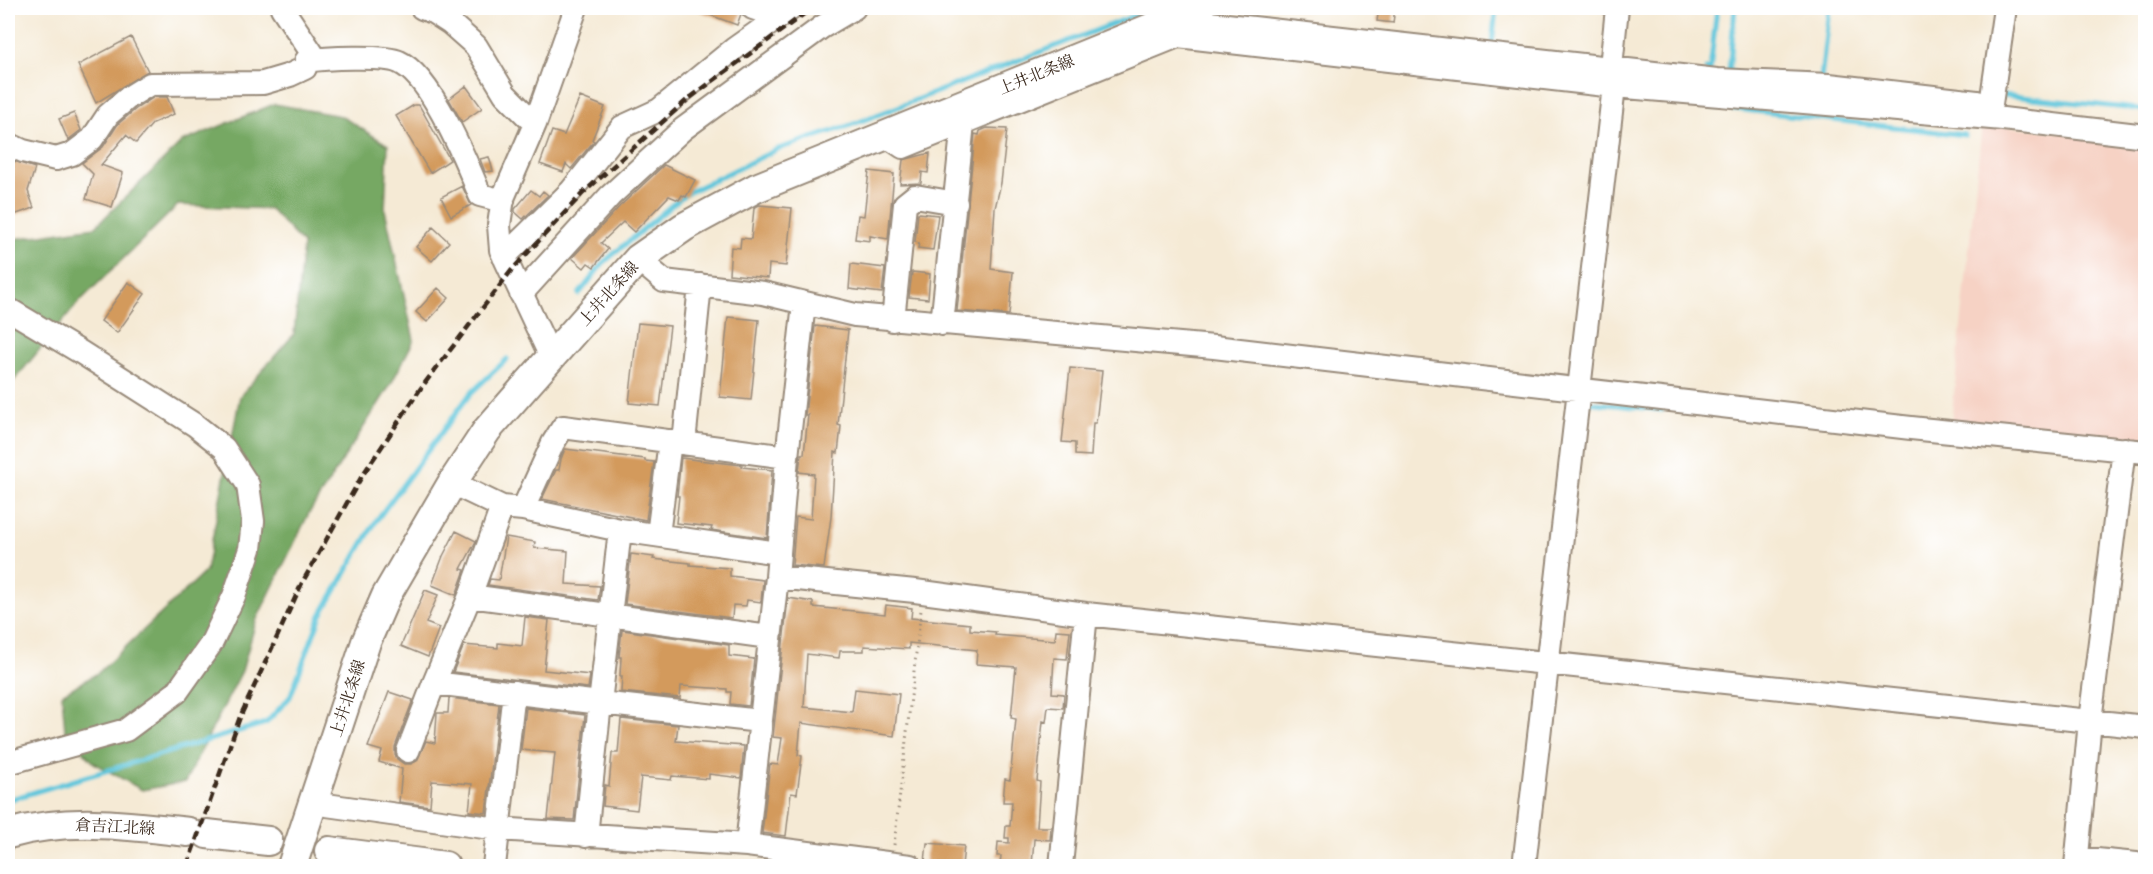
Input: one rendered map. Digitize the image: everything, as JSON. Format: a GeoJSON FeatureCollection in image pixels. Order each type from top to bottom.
{"type":"FeatureCollection","features":[{"type":"Feature","properties":{"kind":"main road","name":"上井北条線"},"geometry":{"type":"LineString","coordinates":[[292,867],[366,642],[386,596],[452,483],[487,430],[638,259],[684,226],[720,206],[796,171],[1196,17]]}},
{"type":"Feature","properties":{"kind":"main road","name":"倉吉江北線"},"geometry":{"type":"LineString","coordinates":[[8,834],[71,823],[118,824],[268,842]]}},
{"type":"Feature","properties":{"kind":"main road"},"geometry":{"type":"LineString","coordinates":[[329,851],[444,867]]}},
{"type":"Feature","properties":{"kind":"street"},"geometry":{"type":"LineString","coordinates":[[282,8],[315,59]]}},
{"type":"Feature","properties":{"kind":"street"},"geometry":{"type":"LineString","coordinates":[[422,8],[450,23],[476,46],[505,94],[535,124]]}},
{"type":"Feature","properties":{"kind":"street"},"geometry":{"type":"LineString","coordinates":[[551,357],[501,250],[499,225],[503,201],[535,124],[576,8]]}},
{"type":"Feature","properties":{"kind":"street"},"geometry":{"type":"LineString","coordinates":[[753,8],[785,12]]}},
{"type":"Feature","properties":{"kind":"street"},"geometry":{"type":"LineString","coordinates":[[521,294],[610,196],[683,129],[822,27],[854,8]]}},
{"type":"Feature","properties":{"kind":"street"},"geometry":{"type":"LineString","coordinates":[[1524,867],[1580,390],[1613,76],[1617,8]]}},
{"type":"Feature","properties":{"kind":"street"},"geometry":{"type":"LineString","coordinates":[[1991,104],[2005,8]]}},
{"type":"Feature","properties":{"kind":"street"},"geometry":{"type":"LineString","coordinates":[[504,257],[571,190],[622,127],[659,110],[734,49],[785,12]]}},
{"type":"Feature","properties":{"kind":"street"},"geometry":{"type":"LineString","coordinates":[[885,135],[903,147],[1178,36],[1196,17],[1613,76],[2145,136]]}},
{"type":"Feature","properties":{"kind":"street"},"geometry":{"type":"LineString","coordinates":[[8,144],[23,151],[56,159],[72,154],[92,139],[108,115],[129,97],[150,84],[263,82],[290,75],[305,68],[306,61],[315,59],[386,59],[400,62],[419,79],[447,121],[480,195],[503,201]]}},
{"type":"Feature","properties":{"kind":"street"},"geometry":{"type":"LineString","coordinates":[[1613,76],[1829,86],[2145,121]]}},
{"type":"Feature","properties":{"kind":"street"},"geometry":{"type":"LineString","coordinates":[[942,324],[963,123]]}},
{"type":"Feature","properties":{"kind":"street"},"geometry":{"type":"LineString","coordinates":[[893,320],[905,204],[915,196],[956,203]]}},
{"type":"Feature","properties":{"kind":"street"},"geometry":{"type":"LineString","coordinates":[[638,259],[664,280],[763,292],[855,315],[893,320],[1214,347],[1911,428],[2134,451],[2090,721],[2076,862],[2145,865]]}},
{"type":"Feature","properties":{"kind":"street"},"geometry":{"type":"LineString","coordinates":[[658,535],[677,442],[700,285]]}},
{"type":"Feature","properties":{"kind":"street"},"geometry":{"type":"LineString","coordinates":[[747,845],[777,577],[787,457],[804,303]]}},
{"type":"Feature","properties":{"kind":"street"},"geometry":{"type":"LineString","coordinates":[[8,309],[82,352],[195,425],[224,448],[249,485],[253,521],[250,549],[234,596],[211,644],[177,692],[126,730],[8,764]]}},
{"type":"Feature","properties":{"kind":"street"},"geometry":{"type":"LineString","coordinates":[[408,751],[470,596],[513,508],[563,428],[787,457]]}},
{"type":"Feature","properties":{"kind":"street"},"geometry":{"type":"LineString","coordinates":[[452,483],[513,508],[620,530],[778,553]]}},
{"type":"Feature","properties":{"kind":"street"},"geometry":{"type":"LineString","coordinates":[[586,836],[620,530]]}},
{"type":"Feature","properties":{"kind":"street"},"geometry":{"type":"LineString","coordinates":[[777,577],[915,591],[1086,614],[2145,728]]}},
{"type":"Feature","properties":{"kind":"street"},"geometry":{"type":"LineString","coordinates":[[470,596],[769,636]]}},
{"type":"Feature","properties":{"kind":"street"},"geometry":{"type":"LineString","coordinates":[[1061,867],[1086,614]]}},
{"type":"Feature","properties":{"kind":"street"},"geometry":{"type":"LineString","coordinates":[[434,683],[760,721]]}},
{"type":"Feature","properties":{"kind":"street"},"geometry":{"type":"LineString","coordinates":[[494,867],[513,693]]}},
{"type":"Feature","properties":{"kind":"street"},"geometry":{"type":"LineString","coordinates":[[312,804],[498,829],[747,845],[901,866]]}},
{"type":"Feature","properties":{"kind":"path"},"geometry":{"type":"LineString","coordinates":[[901,866],[921,608],[915,591]]}},
{"type":"Feature","properties":{"kind":"shaded area"},"geometry":{"type":"Polygon","coordinates":[[[1982,124],[2145,141],[2145,445],[1951,423],[1982,124]]]}},
{"type":"Feature","properties":{"kind":"green space"},"geometry":{"type":"Polygon","coordinates":[[[274,104],[341,116],[388,145],[385,210],[414,340],[391,384],[309,513],[256,621],[242,671],[185,782],[142,790],[94,763],[65,731],[62,694],[98,673],[206,571],[240,396],[294,334],[303,244],[270,209],[178,205],[78,303],[8,388],[8,240],[95,227],[182,142],[274,104]]]}},
{"type":"Feature","properties":{"kind":"building"},"geometry":{"type":"Polygon","coordinates":[[[694,8],[740,8],[741,14],[737,25],[694,8]]]}},
{"type":"Feature","properties":{"kind":"building"},"geometry":{"type":"Polygon","coordinates":[[[1379,8],[1395,8],[1393,23],[1377,21],[1379,8]]]}},
{"type":"Feature","properties":{"kind":"building"},"geometry":{"type":"Polygon","coordinates":[[[131,37],[148,71],[96,103],[78,65],[131,37]]]}},
{"type":"Feature","properties":{"kind":"building"},"geometry":{"type":"Polygon","coordinates":[[[466,86],[482,108],[462,122],[449,99],[466,86]]]}},
{"type":"Feature","properties":{"kind":"building"},"geometry":{"type":"Polygon","coordinates":[[[154,97],[167,97],[174,114],[153,123],[136,143],[126,135],[101,165],[123,173],[112,207],[86,199],[93,174],[82,163],[103,147],[118,124],[154,97]]]}},
{"type":"Feature","properties":{"kind":"building"},"geometry":{"type":"Polygon","coordinates":[[[580,97],[605,107],[592,140],[594,141],[571,169],[566,164],[563,172],[540,164],[552,131],[564,135],[580,97]]]}},
{"type":"Feature","properties":{"kind":"building"},"geometry":{"type":"Polygon","coordinates":[[[414,105],[419,105],[450,160],[430,173],[396,116],[414,105]]]}},
{"type":"Feature","properties":{"kind":"building"},"geometry":{"type":"Polygon","coordinates":[[[74,113],[81,130],[68,140],[59,119],[74,113]]]}},
{"type":"Feature","properties":{"kind":"building"},"geometry":{"type":"Polygon","coordinates":[[[987,128],[1007,129],[1001,183],[995,208],[991,269],[1013,272],[1009,315],[957,311],[975,134],[979,135],[980,131],[987,128]]]}},
{"type":"Feature","properties":{"kind":"building"},"geometry":{"type":"Polygon","coordinates":[[[930,153],[928,173],[922,172],[921,183],[900,184],[903,160],[930,153]]]}},
{"type":"Feature","properties":{"kind":"building"},"geometry":{"type":"Polygon","coordinates":[[[489,157],[493,171],[485,172],[480,159],[489,157]]]}},
{"type":"Feature","properties":{"kind":"building"},"geometry":{"type":"Polygon","coordinates":[[[8,159],[35,168],[28,191],[34,208],[8,217],[8,159]]]}},
{"type":"Feature","properties":{"kind":"building"},"geometry":{"type":"Polygon","coordinates":[[[664,165],[695,180],[686,197],[682,195],[679,200],[669,196],[634,232],[623,222],[601,243],[608,249],[594,267],[588,263],[584,268],[572,258],[620,206],[664,165]]]}},
{"type":"Feature","properties":{"kind":"building"},"geometry":{"type":"Polygon","coordinates":[[[869,171],[894,174],[888,239],[870,236],[870,241],[855,239],[858,215],[864,216],[869,171]]]}},
{"type":"Feature","properties":{"kind":"building"},"geometry":{"type":"Polygon","coordinates":[[[462,186],[471,205],[451,216],[441,197],[462,186]]]}},
{"type":"Feature","properties":{"kind":"building"},"geometry":{"type":"Polygon","coordinates":[[[531,190],[539,196],[543,191],[548,195],[523,219],[515,212],[515,209],[531,190]]]}},
{"type":"Feature","properties":{"kind":"building"},"geometry":{"type":"Polygon","coordinates":[[[759,205],[792,208],[786,266],[769,264],[768,278],[729,274],[731,247],[740,248],[741,238],[751,239],[754,208],[759,205]]]}},
{"type":"Feature","properties":{"kind":"building"},"geometry":{"type":"Polygon","coordinates":[[[918,213],[938,215],[933,250],[918,248],[919,243],[915,242],[918,213]]]}},
{"type":"Feature","properties":{"kind":"building"},"geometry":{"type":"Polygon","coordinates":[[[433,227],[449,242],[432,261],[416,247],[433,227]]]}},
{"type":"Feature","properties":{"kind":"building"},"geometry":{"type":"Polygon","coordinates":[[[851,264],[885,268],[882,293],[849,289],[851,264]]]}},
{"type":"Feature","properties":{"kind":"building"},"geometry":{"type":"Polygon","coordinates":[[[912,272],[930,274],[928,299],[909,297],[912,272]]]}},
{"type":"Feature","properties":{"kind":"building"},"geometry":{"type":"Polygon","coordinates":[[[128,282],[145,294],[117,333],[101,321],[128,282]]]}},
{"type":"Feature","properties":{"kind":"building"},"geometry":{"type":"Polygon","coordinates":[[[438,288],[449,298],[427,322],[416,312],[438,288]]]}},
{"type":"Feature","properties":{"kind":"building"},"geometry":{"type":"Polygon","coordinates":[[[728,317],[759,320],[751,400],[720,397],[728,317]]]}},
{"type":"Feature","properties":{"kind":"building"},"geometry":{"type":"Polygon","coordinates":[[[638,323],[670,326],[660,406],[629,403],[638,323]]]}},
{"type":"Feature","properties":{"kind":"building"},"geometry":{"type":"Polygon","coordinates":[[[815,326],[848,330],[838,425],[841,426],[838,453],[835,452],[831,517],[824,568],[792,565],[796,517],[811,519],[814,474],[799,472],[801,454],[804,454],[808,415],[805,415],[815,326]]]}},
{"type":"Feature","properties":{"kind":"building"},"geometry":{"type":"Polygon","coordinates":[[[1070,368],[1102,371],[1096,423],[1093,423],[1091,456],[1075,455],[1075,443],[1062,442],[1070,368]]]}},
{"type":"Feature","properties":{"kind":"building"},"geometry":{"type":"Polygon","coordinates":[[[565,449],[654,462],[646,520],[542,499],[556,470],[559,470],[565,449]]]}},
{"type":"Feature","properties":{"kind":"building"},"geometry":{"type":"Polygon","coordinates":[[[681,458],[772,470],[767,538],[711,530],[712,527],[676,523],[681,458]]]}},
{"type":"Feature","properties":{"kind":"building"},"geometry":{"type":"Polygon","coordinates":[[[456,531],[476,541],[461,569],[465,570],[456,595],[432,585],[456,531]]]}},
{"type":"Feature","properties":{"kind":"building"},"geometry":{"type":"Polygon","coordinates":[[[506,537],[535,542],[534,548],[568,551],[566,584],[600,586],[598,600],[488,585],[490,579],[499,580],[506,537]]]}},
{"type":"Feature","properties":{"kind":"building"},"geometry":{"type":"Polygon","coordinates":[[[631,554],[690,563],[690,565],[730,568],[730,576],[763,580],[761,602],[747,600],[746,606],[733,605],[732,618],[625,604],[631,554]]]}},
{"type":"Feature","properties":{"kind":"building"},"geometry":{"type":"Polygon","coordinates":[[[425,590],[438,595],[426,623],[439,628],[428,657],[401,646],[425,590]]]}},
{"type":"Feature","properties":{"kind":"building"},"geometry":{"type":"Polygon","coordinates":[[[788,598],[813,602],[813,607],[885,614],[886,605],[912,608],[911,618],[970,624],[970,630],[996,632],[995,635],[1055,640],[1056,630],[1070,631],[1067,659],[1054,658],[1052,693],[1064,694],[1063,708],[1048,707],[1046,722],[1043,721],[1037,781],[1040,782],[1037,827],[1051,827],[1050,840],[1034,839],[1032,866],[1000,864],[1001,856],[997,856],[998,842],[1009,843],[1009,838],[1005,838],[1006,826],[1010,826],[1012,802],[1003,802],[1005,779],[1010,780],[1016,719],[1011,718],[1016,667],[976,664],[977,650],[909,643],[909,649],[864,646],[864,651],[840,651],[839,658],[807,654],[804,707],[852,712],[855,689],[899,694],[894,736],[801,723],[798,755],[802,756],[797,794],[791,793],[786,836],[762,833],[770,764],[778,765],[782,738],[773,737],[788,598]]]}},
{"type":"Feature","properties":{"kind":"building"},"geometry":{"type":"Polygon","coordinates":[[[525,617],[549,620],[544,670],[590,675],[588,688],[453,672],[464,645],[498,648],[498,643],[522,646],[525,617]]]}},
{"type":"Feature","properties":{"kind":"building"},"geometry":{"type":"Polygon","coordinates":[[[622,630],[729,645],[729,656],[754,659],[749,706],[730,704],[731,692],[727,692],[727,689],[681,686],[680,698],[621,692],[621,657],[619,657],[622,630]]]}},
{"type":"Feature","properties":{"kind":"building"},"geometry":{"type":"Polygon","coordinates":[[[389,692],[413,700],[395,747],[397,759],[404,764],[417,761],[426,741],[435,743],[437,713],[448,713],[449,698],[499,704],[486,813],[469,811],[472,784],[432,781],[430,806],[399,802],[402,769],[379,762],[382,751],[368,747],[389,692]]]}},
{"type":"Feature","properties":{"kind":"building"},"geometry":{"type":"Polygon","coordinates":[[[526,708],[585,715],[574,820],[548,819],[555,753],[521,750],[526,708]]]}},
{"type":"Feature","properties":{"kind":"building"},"geometry":{"type":"Polygon","coordinates":[[[621,719],[678,725],[676,741],[744,746],[741,778],[709,774],[709,779],[672,776],[671,780],[641,777],[637,810],[603,806],[605,785],[609,786],[612,753],[618,753],[621,719]]]}},
{"type":"Feature","properties":{"kind":"building"},"geometry":{"type":"Polygon","coordinates":[[[927,843],[964,846],[962,866],[925,862],[927,843]]]}},
{"type":"Feature","properties":{"kind":"waterway"},"geometry":{"type":"LineString","coordinates":[[579,294],[603,263],[685,194],[778,149],[851,125],[1154,8]]}},
{"type":"Feature","properties":{"kind":"waterway"},"geometry":{"type":"LineString","coordinates":[[1492,45],[1496,8]]}},
{"type":"Feature","properties":{"kind":"waterway"},"geometry":{"type":"LineString","coordinates":[[1706,69],[1710,70],[1717,8]]}},
{"type":"Feature","properties":{"kind":"waterway"},"geometry":{"type":"LineString","coordinates":[[1732,72],[1729,72],[1735,8]]}},
{"type":"Feature","properties":{"kind":"waterway"},"geometry":{"type":"LineString","coordinates":[[1821,79],[1829,8]]}},
{"type":"Feature","properties":{"kind":"waterway"},"geometry":{"type":"LineString","coordinates":[[2002,95],[2146,110]]}},
{"type":"Feature","properties":{"kind":"waterway"},"geometry":{"type":"LineString","coordinates":[[1672,102],[1965,135]]}},
{"type":"Feature","properties":{"kind":"waterway"},"geometry":{"type":"LineString","coordinates":[[8,800],[266,723],[290,697],[321,615],[376,521],[470,394],[507,359]]}},
{"type":"Feature","properties":{"kind":"waterway"},"geometry":{"type":"LineString","coordinates":[[1586,402],[1662,410]]}},
{"type":"Feature","properties":{"kind":"railway"},"geometry":{"type":"LineString","coordinates":[[187,866],[240,717],[302,583],[362,476],[421,388],[511,271],[582,194],[687,100],[812,8]]}}]}
